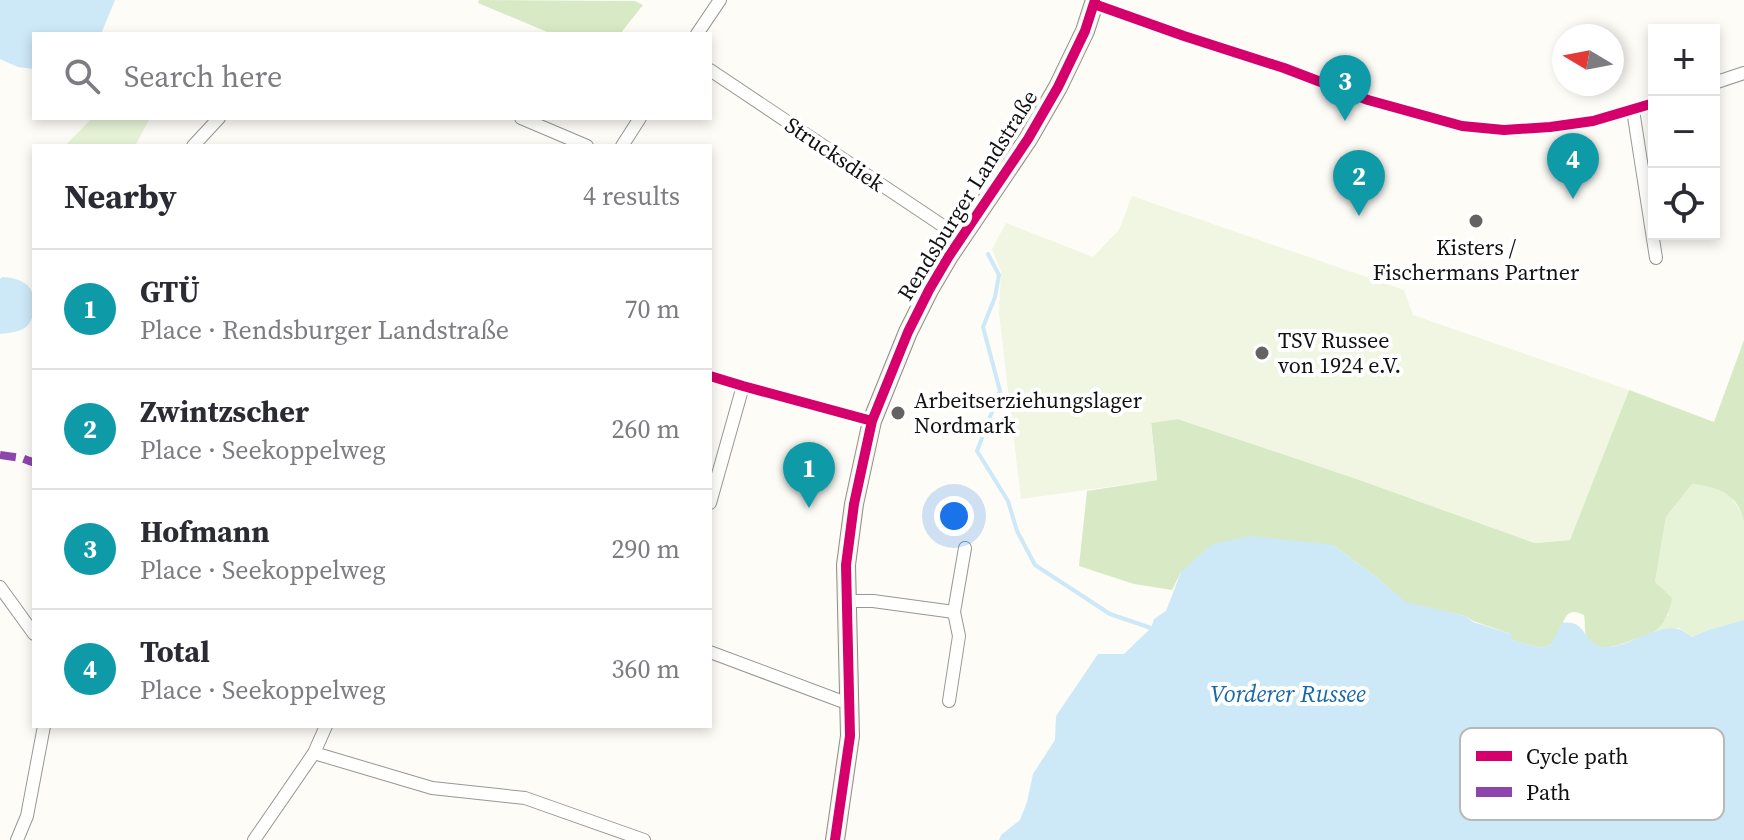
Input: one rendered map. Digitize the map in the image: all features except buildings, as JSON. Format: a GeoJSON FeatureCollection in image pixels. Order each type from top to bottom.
{"type":"FeatureCollection","features":[{"type":"Feature","properties":{"kind":"street"},"geometry":{"type":"LineString","coordinates":[[698,32],[720,0]]}},
{"type":"Feature","properties":{"kind":"street"},"geometry":{"type":"LineString","coordinates":[[1094,2],[1368,100],[1462,126],[1504,130],[1550,127],[1593,121],[1648,105]]}},
{"type":"Feature","properties":{"kind":"street","name":"Rendsburger Landstraße"},"geometry":{"type":"LineString","coordinates":[[835,840],[850,736],[846,565],[854,504],[872,421],[908,332],[929,290],[1028,139],[1058,87],[1085,31],[1094,2]]}},
{"type":"Feature","properties":{"kind":"street","name":"Strucksdiek"},"geometry":{"type":"LineString","coordinates":[[712,71],[961,238]]}},
{"type":"Feature","properties":{"kind":"street"},"geometry":{"type":"LineString","coordinates":[[1720,81],[1744,73]]}},
{"type":"Feature","properties":{"kind":"street"},"geometry":{"type":"LineString","coordinates":[[1633,110],[1656,258]]}},
{"type":"Feature","properties":{"kind":"street"},"geometry":{"type":"LineString","coordinates":[[195,144],[217,120]]}},
{"type":"Feature","properties":{"kind":"street"},"geometry":{"type":"LineString","coordinates":[[526,120],[582,144]]}},
{"type":"Feature","properties":{"kind":"street"},"geometry":{"type":"LineString","coordinates":[[623,144],[639,120]]}},
{"type":"Feature","properties":{"kind":"street"},"geometry":{"type":"LineString","coordinates":[[712,377],[872,421]]}},
{"type":"Feature","properties":{"kind":"street"},"geometry":{"type":"LineString","coordinates":[[712,496],[743,386]]}},
{"type":"Feature","properties":{"kind":"street"},"geometry":{"type":"LineString","coordinates":[[949,701],[959,636],[954,612],[965,548]]}},
{"type":"Feature","properties":{"kind":"street"},"geometry":{"type":"LineString","coordinates":[[0,587],[32,631]]}},
{"type":"Feature","properties":{"kind":"street"},"geometry":{"type":"LineString","coordinates":[[845,601],[873,601],[954,612]]}},
{"type":"Feature","properties":{"kind":"street"},"geometry":{"type":"LineString","coordinates":[[712,653],[849,704]]}},
{"type":"Feature","properties":{"kind":"street"},"geometry":{"type":"LineString","coordinates":[[17,840],[27,816],[44,728]]}},
{"type":"Feature","properties":{"kind":"street"},"geometry":{"type":"LineString","coordinates":[[254,840],[314,753],[325,728]]}},
{"type":"Feature","properties":{"kind":"street"},"geometry":{"type":"LineString","coordinates":[[314,753],[432,788],[525,798],[644,840]]}},
{"type":"Feature","properties":{"kind":"green space"},"geometry":{"type":"Polygon","coordinates":[[[479,0],[635,1],[643,5],[622,32],[547,32],[478,3],[479,0]]]}},
{"type":"Feature","properties":{"kind":"green space"},"geometry":{"type":"Polygon","coordinates":[[[90,120],[149,120],[136,144],[67,144],[90,120]]]}},
{"type":"Feature","properties":{"kind":"green space","name":"TSV Russee von 1924 e.V."},"geometry":{"type":"Polygon","coordinates":[[[1132,196],[1404,290],[1413,315],[1629,390],[1570,540],[1535,543],[1178,419],[1151,423],[1157,480],[1021,499],[999,313],[1001,271],[992,249],[1006,223],[1093,257],[1119,230],[1132,196]]]}},
{"type":"Feature","properties":{"kind":"green space"},"geometry":{"type":"Polygon","coordinates":[[[1744,340],[1744,521],[1737,504],[1725,493],[1692,484],[1666,517],[1655,582],[1672,598],[1668,612],[1654,632],[1636,639],[1610,647],[1598,647],[1586,636],[1584,615],[1573,612],[1566,617],[1551,645],[1541,648],[1511,640],[1511,634],[1465,616],[1406,603],[1333,545],[1181,572],[1172,590],[1134,584],[1079,566],[1087,491],[1157,480],[1151,422],[1178,419],[1535,543],[1569,540],[1629,390],[1714,422],[1744,340]]]}},
{"type":"Feature","properties":{"kind":"green space"},"geometry":{"type":"Polygon","coordinates":[[[1692,484],[1715,487],[1731,497],[1744,517],[1744,620],[1692,637],[1679,628],[1655,631],[1669,614],[1655,582],[1666,517],[1692,484]]]}},
{"type":"Feature","properties":{"kind":"water"},"geometry":{"type":"Polygon","coordinates":[[[0,0],[115,0],[102,32],[32,32],[32,69],[18,67],[0,59],[0,0]]]}},
{"type":"Feature","properties":{"kind":"water"},"geometry":{"type":"Polygon","coordinates":[[[0,279],[14,279],[24,283],[31,291],[32,318],[21,330],[0,334],[0,279]]]}},
{"type":"Feature","properties":{"kind":"water","name":"Vorderer Russee"},"geometry":{"type":"Polygon","coordinates":[[[1251,536],[1333,545],[1406,602],[1465,616],[1473,622],[1511,634],[1512,640],[1541,648],[1551,645],[1562,623],[1576,624],[1596,645],[1611,647],[1662,629],[1681,630],[1692,637],[1744,620],[1744,840],[999,840],[1020,820],[1033,774],[1055,740],[1056,716],[1098,654],[1124,654],[1151,628],[1154,619],[1166,611],[1181,572],[1212,544],[1251,536]]]}},
{"type":"Feature","properties":{"kind":"waterway"},"geometry":{"type":"LineString","coordinates":[[988,254],[999,275],[995,297],[983,327],[1000,391],[977,451],[1008,501],[1017,531],[1035,565],[1110,614],[1151,628]]}},
{"type":"Feature","properties":{"kind":"marked path"},"geometry":{"type":"LineString","coordinates":[[0,455],[32,462]]}},
{"type":"Feature","properties":{"kind":"cycle path"},"geometry":{"type":"LineString","coordinates":[[835,840],[850,736],[846,565],[854,504],[872,421],[908,332],[929,290],[1028,139],[1058,87],[1085,31],[1095,0]]}},
{"type":"Feature","properties":{"kind":"cycle path"},"geometry":{"type":"LineString","coordinates":[[1094,4],[1284,68],[1368,100],[1462,126],[1504,130],[1550,127],[1593,121],[1648,105]]}},
{"type":"Feature","properties":{"kind":"cycle path"},"geometry":{"type":"LineString","coordinates":[[712,377],[872,421]]}},
{"type":"Feature","properties":{"kind":"place","name":"Hofmann"},"geometry":{"type":"Point","coordinates":[1345,121]}},
{"type":"Feature","properties":{"kind":"place","name":"Total"},"geometry":{"type":"Point","coordinates":[1573,199]}},
{"type":"Feature","properties":{"kind":"place","name":"Zwintzscher"},"geometry":{"type":"Point","coordinates":[1359,216]}},
{"type":"Feature","properties":{"kind":"place","name":"Kisters / Fischermans Partner"},"geometry":{"type":"Point","coordinates":[1476,221]}},
{"type":"Feature","properties":{"kind":"place","name":"TSV Russee von 1924 e.V."},"geometry":{"type":"Point","coordinates":[1262,353]}},
{"type":"Feature","properties":{"kind":"place","name":"Arbeitserziehungslager Nordmark"},"geometry":{"type":"Point","coordinates":[898,413]}},
{"type":"Feature","properties":{"kind":"place","name":"GTÜ"},"geometry":{"type":"Point","coordinates":[809,508]}}]}
